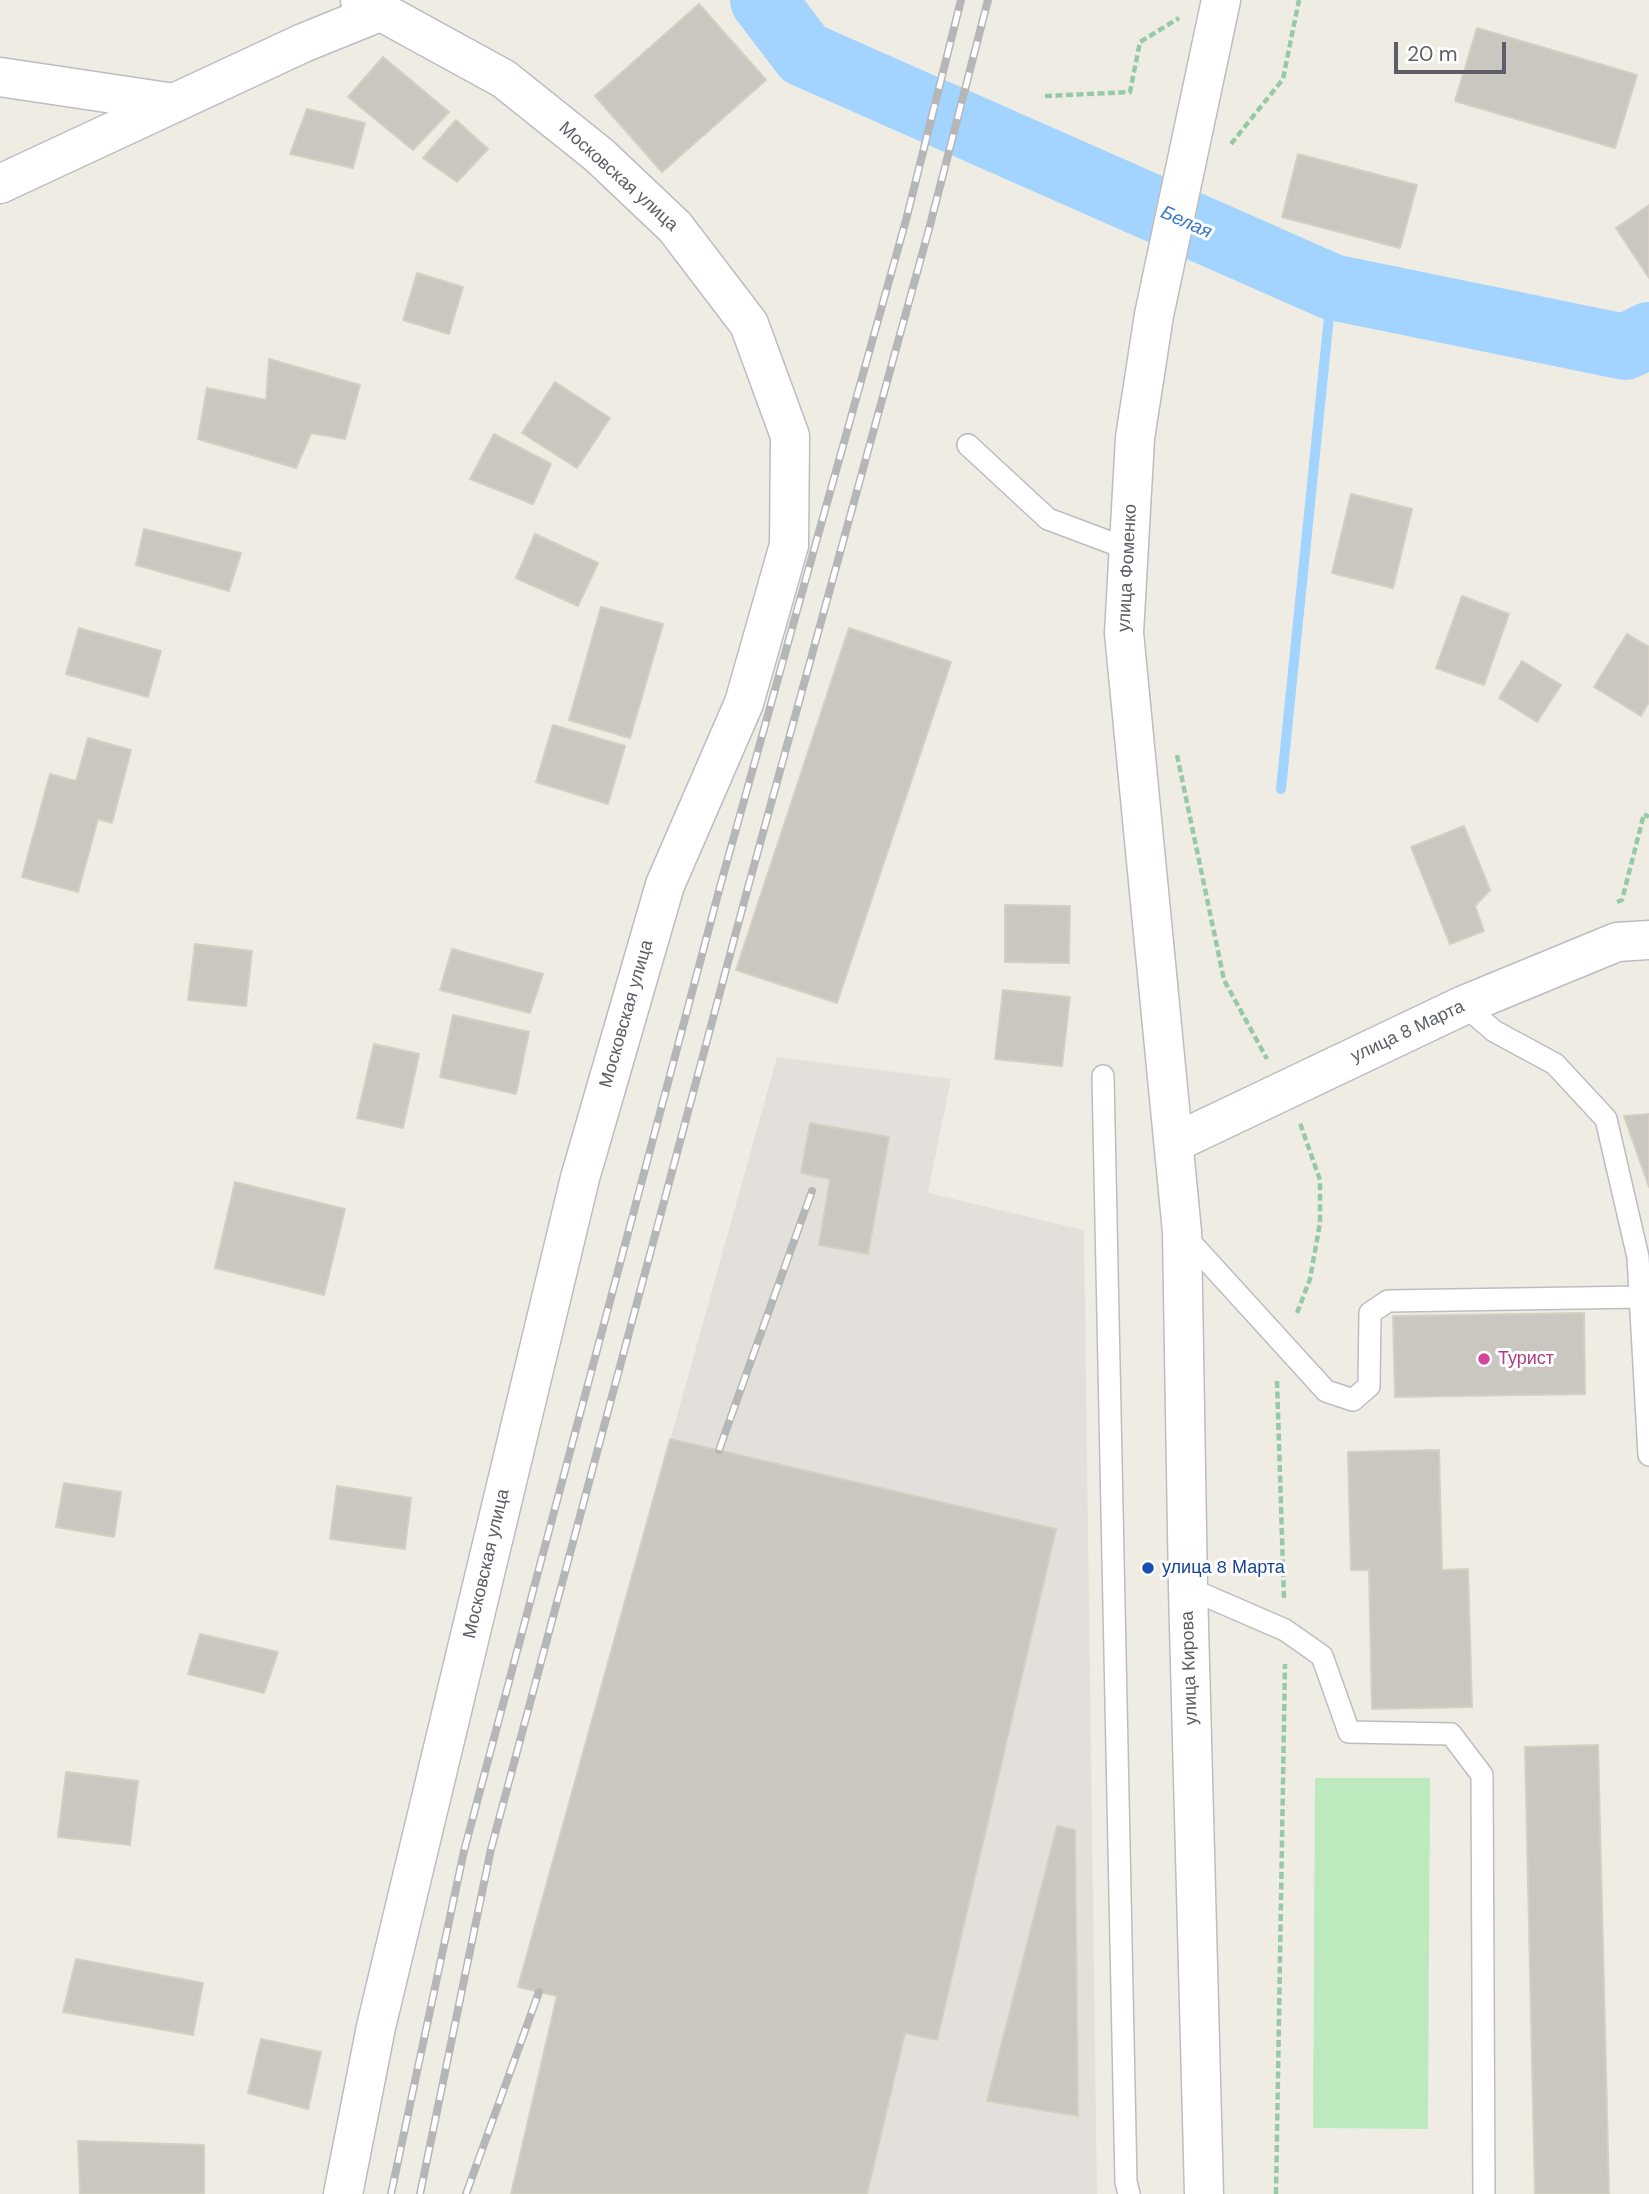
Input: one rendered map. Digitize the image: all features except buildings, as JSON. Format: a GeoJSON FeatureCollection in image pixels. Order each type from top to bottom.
{"type":"FeatureCollection","features":[{"type":"Feature","properties":{"kind":"street","name":"улица Фоменко"},"geometry":{"type":"LineString","coordinates":[[1174,1143],[1124,633],[1135,438],[1154,315],[1221,0]]}},
{"type":"Feature","properties":{"kind":"street","name":"Московская улица"},"geometry":{"type":"LineString","coordinates":[[0,184],[303,43],[371,6],[504,79],[599,155],[675,227],[750,324],[790,436],[789,545],[744,703],[665,884],[580,1178],[376,2026],[343,2194]]}},
{"type":"Feature","properties":{"kind":"street"},"geometry":{"type":"LineString","coordinates":[[0,77],[174,103]]}},
{"type":"Feature","properties":{"kind":"street","name":"улица 8 Марта"},"geometry":{"type":"LineString","coordinates":[[1174,1143],[1464,1005],[1617,942],[1649,940]]}},
{"type":"Feature","properties":{"kind":"street","name":"улица Кирова"},"geometry":{"type":"LineString","coordinates":[[1174,1143],[1182,1232],[1188,1588],[1204,2194]]}},
{"type":"Feature","properties":{"kind":"lane"},"geometry":{"type":"LineString","coordinates":[[968,444],[1048,519],[1128,549]]}},
{"type":"Feature","properties":{"kind":"lane"},"geometry":{"type":"LineString","coordinates":[[1464,1005],[1494,1031],[1555,1064],[1606,1119],[1639,1257],[1649,1455]]}},
{"type":"Feature","properties":{"kind":"lane"},"geometry":{"type":"LineString","coordinates":[[1103,1076],[1126,2182],[1129,2194]]}},
{"type":"Feature","properties":{"kind":"lane"},"geometry":{"type":"LineString","coordinates":[[1182,1232],[1326,1391],[1353,1401],[1368,1385],[1370,1313],[1388,1301],[1640,1297]]}},
{"type":"Feature","properties":{"kind":"lane"},"geometry":{"type":"LineString","coordinates":[[1188,1588],[1285,1630],[1322,1656],[1349,1732],[1451,1734],[1482,1775],[1485,2194]]}},
{"type":"Feature","properties":{"kind":"path"},"geometry":{"type":"LineString","coordinates":[[1223,153],[1283,79],[1299,0]]}},
{"type":"Feature","properties":{"kind":"path"},"geometry":{"type":"LineString","coordinates":[[1045,96],[1130,92],[1140,43],[1184,14]]}},
{"type":"Feature","properties":{"kind":"path"},"geometry":{"type":"LineString","coordinates":[[1176,749],[1224,980],[1267,1059],[1287,1089]]}},
{"type":"Feature","properties":{"kind":"path"},"geometry":{"type":"LineString","coordinates":[[1609,905],[1622,900],[1644,814],[1649,817]]}},
{"type":"Feature","properties":{"kind":"shaded area"},"geometry":{"type":"Polygon","coordinates":[[[777,1057],[951,1079],[928,1193],[1084,1230],[1097,2194],[511,2194],[557,1996],[518,1987],[777,1057]]]}},
{"type":"Feature","properties":{"kind":"green space"},"geometry":{"type":"Polygon","coordinates":[[[1315,1778],[1430,1778],[1428,2129],[1313,2128],[1315,1778]]]}},
{"type":"Feature","properties":{"kind":"waterway","name":"Белая"},"geometry":{"type":"LineString","coordinates":[[763,0],[804,54],[1332,287],[1625,347],[1649,335]]}},
{"type":"Feature","properties":{"kind":"waterway"},"geometry":{"type":"LineString","coordinates":[[1281,789],[1332,287]]}},
{"type":"Feature","properties":{"kind":"railway"},"geometry":{"type":"LineString","coordinates":[[391,2194],[464,1851],[721,883],[906,220],[961,0]]}},
{"type":"Feature","properties":{"kind":"railway"},"geometry":{"type":"LineString","coordinates":[[420,2194],[491,1849],[747,891],[929,229],[988,0]]}},
{"type":"Feature","properties":{"kind":"railway"},"geometry":{"type":"LineString","coordinates":[[719,1450],[812,1191]]}},
{"type":"Feature","properties":{"kind":"railway"},"geometry":{"type":"LineString","coordinates":[[466,2194],[539,1992]]}},
{"type":"Feature","properties":{"kind":"place","name":"Турист"},"geometry":{"type":"Point","coordinates":[1484,1359]}},
{"type":"Feature","properties":{"kind":"place","name":"улица 8 Марта"},"geometry":{"type":"Point","coordinates":[1148,1568]}}]}
